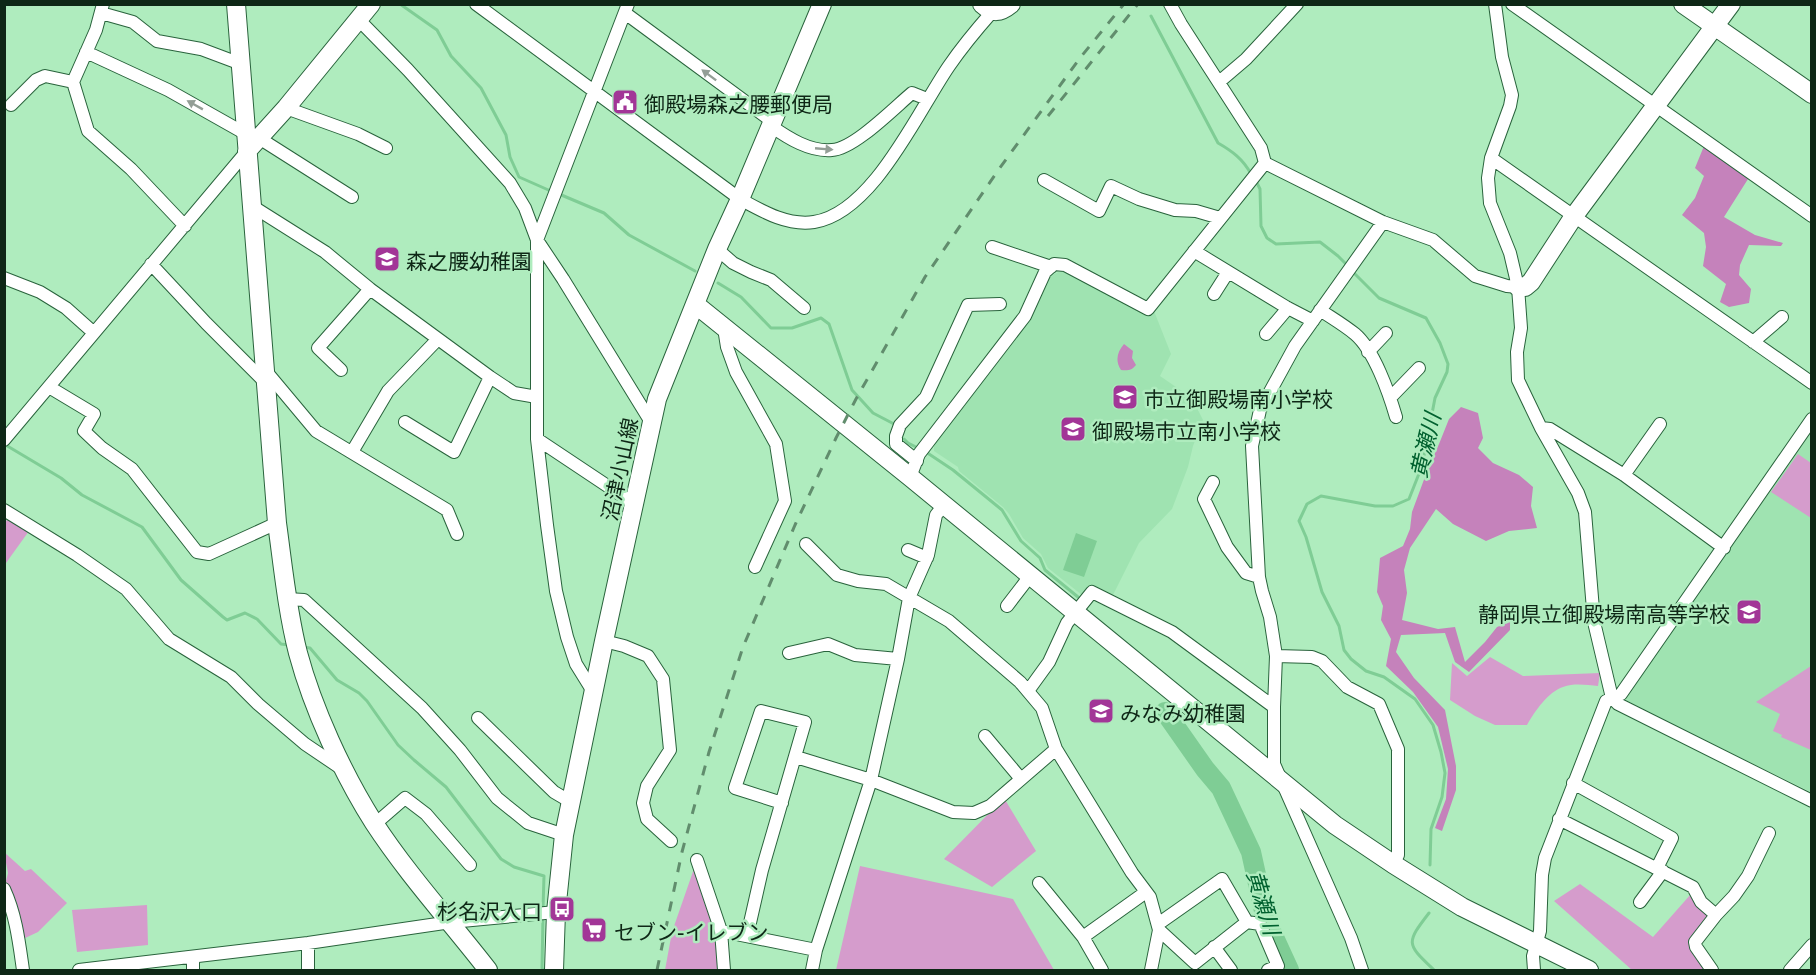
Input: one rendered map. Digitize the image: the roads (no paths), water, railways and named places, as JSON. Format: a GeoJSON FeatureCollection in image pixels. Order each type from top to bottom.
{"type":"FeatureCollection","features":[{"type":"Feature","properties":{"kind":"street"},"geometry":{"type":"LineString","coordinates":[[236,4],[251,141],[252,206],[277,523],[287,599],[298,653],[312,694],[346,772],[375,824],[402,863],[488,970]]}},
{"type":"Feature","properties":{"kind":"street"},"geometry":{"type":"LineString","coordinates":[[4,440],[185,225],[251,141],[286,108],[371,4]]}},
{"type":"Feature","properties":{"kind":"street"},"geometry":{"type":"LineString","coordinates":[[477,4],[740,199],[763,212],[794,222],[814,222],[833,214],[871,186],[917,120],[927,99],[987,8],[1002,11],[1011,4]]}},
{"type":"Feature","properties":{"kind":"street","name":"沼津小山線"},"geometry":{"type":"LineString","coordinates":[[554,970],[556,912],[564,836],[633,503],[657,399],[717,249],[822,4]]}},
{"type":"Feature","properties":{"kind":"street"},"geometry":{"type":"LineString","coordinates":[[916,464],[928,444],[1025,316],[1045,272],[1054,264],[1065,265],[1148,309],[1262,167],[1261,148],[1170,4]]}},
{"type":"Feature","properties":{"kind":"street"},"geometry":{"type":"LineString","coordinates":[[1219,82],[1246,59],[1297,4]]}},
{"type":"Feature","properties":{"kind":"street"},"geometry":{"type":"LineString","coordinates":[[1495,4],[1502,57],[1512,95],[1491,158],[1488,178],[1490,203],[1510,253],[1518,287],[1521,328],[1517,352],[1518,380],[1541,428],[1578,493],[1585,512],[1594,622],[1612,698],[1618,704],[1812,801]]}},
{"type":"Feature","properties":{"kind":"street"},"geometry":{"type":"LineString","coordinates":[[1512,4],[1812,216]]}},
{"type":"Feature","properties":{"kind":"street"},"geometry":{"type":"LineString","coordinates":[[1683,4],[1812,94]]}},
{"type":"Feature","properties":{"kind":"street"},"geometry":{"type":"LineString","coordinates":[[1262,167],[1383,222],[1433,240],[1475,276],[1485,281],[1525,287],[1531,282],[1575,216],[1731,4]]}},
{"type":"Feature","properties":{"kind":"street"},"geometry":{"type":"LineString","coordinates":[[185,225],[131,169],[88,131],[73,82],[96,30],[102,7],[133,22],[157,41],[201,49],[241,64]]}},
{"type":"Feature","properties":{"kind":"street"},"geometry":{"type":"LineString","coordinates":[[594,693],[576,664],[556,591],[537,439],[537,240],[626,9],[772,124],[811,148],[832,151],[848,146],[912,93],[927,99]]}},
{"type":"Feature","properties":{"kind":"street"},"geometry":{"type":"LineString","coordinates":[[359,20],[408,70],[510,183],[525,208],[537,240],[651,422]]}},
{"type":"Feature","properties":{"kind":"street"},"geometry":{"type":"LineString","coordinates":[[86,52],[168,90],[251,141],[352,197]]}},
{"type":"Feature","properties":{"kind":"street"},"geometry":{"type":"LineString","coordinates":[[11,105],[36,80],[45,76],[73,82]]}},
{"type":"Feature","properties":{"kind":"street"},"geometry":{"type":"LineString","coordinates":[[286,108],[358,134],[386,148]]}},
{"type":"Feature","properties":{"kind":"street"},"geometry":{"type":"LineString","coordinates":[[1491,158],[1812,383]]}},
{"type":"Feature","properties":{"kind":"street"},"geometry":{"type":"LineString","coordinates":[[1044,180],[1099,211],[1111,186],[1139,199],[1175,210],[1196,211],[1220,218]]}},
{"type":"Feature","properties":{"kind":"street"},"geometry":{"type":"LineString","coordinates":[[252,206],[325,252],[370,289],[490,377],[514,393],[537,397]]}},
{"type":"Feature","properties":{"kind":"street"},"geometry":{"type":"LineString","coordinates":[[1362,970],[1351,938],[1274,764],[1276,656],[1270,617],[1259,577],[1252,446],[1260,410],[1294,346],[1383,222]]}},
{"type":"Feature","properties":{"kind":"street"},"geometry":{"type":"LineString","coordinates":[[992,247],[1051,267]]}},
{"type":"Feature","properties":{"kind":"street"},"geometry":{"type":"LineString","coordinates":[[717,249],[734,263],[771,280],[804,308]]}},
{"type":"Feature","properties":{"kind":"street"},"geometry":{"type":"LineString","coordinates":[[1194,251],[1312,321]]}},
{"type":"Feature","properties":{"kind":"street"},"geometry":{"type":"LineString","coordinates":[[151,264],[206,323],[266,376],[316,431],[447,510],[457,534]]}},
{"type":"Feature","properties":{"kind":"street"},"geometry":{"type":"LineString","coordinates":[[1214,294],[1228,272]]}},
{"type":"Feature","properties":{"kind":"street"},"geometry":{"type":"LineString","coordinates":[[4,279],[40,292],[57,302],[94,333]]}},
{"type":"Feature","properties":{"kind":"street"},"geometry":{"type":"LineString","coordinates":[[341,370],[318,348],[370,289]]}},
{"type":"Feature","properties":{"kind":"street"},"geometry":{"type":"LineString","coordinates":[[695,304],[724,328],[916,464]]}},
{"type":"Feature","properties":{"kind":"street"},"geometry":{"type":"LineString","coordinates":[[1000,304],[968,305],[926,397],[900,425],[896,436],[896,444],[916,464],[944,505],[1335,825],[1462,907],[1589,970]]}},
{"type":"Feature","properties":{"kind":"street"},"geometry":{"type":"LineString","coordinates":[[1266,334],[1288,308]]}},
{"type":"Feature","properties":{"kind":"street"},"geometry":{"type":"LineString","coordinates":[[1320,310],[1357,335],[1387,386],[1396,417]]}},
{"type":"Feature","properties":{"kind":"street"},"geometry":{"type":"LineString","coordinates":[[1753,342],[1782,317]]}},
{"type":"Feature","properties":{"kind":"street"},"geometry":{"type":"LineString","coordinates":[[724,328],[727,347],[736,372],[776,444],[785,501],[755,567]]}},
{"type":"Feature","properties":{"kind":"street"},"geometry":{"type":"LineString","coordinates":[[1368,352],[1386,333]]}},
{"type":"Feature","properties":{"kind":"street"},"geometry":{"type":"LineString","coordinates":[[352,452],[388,391],[438,339]]}},
{"type":"Feature","properties":{"kind":"street"},"geometry":{"type":"LineString","coordinates":[[1390,398],[1419,368]]}},
{"type":"Feature","properties":{"kind":"street"},"geometry":{"type":"LineString","coordinates":[[405,422],[454,452],[490,377]]}},
{"type":"Feature","properties":{"kind":"street"},"geometry":{"type":"LineString","coordinates":[[49,387],[94,414],[84,431],[102,448],[132,469],[197,552],[208,554],[277,523]]}},
{"type":"Feature","properties":{"kind":"street"},"geometry":{"type":"LineString","coordinates":[[1534,970],[1533,956],[1540,931],[1543,866],[1559,819],[1606,701],[1621,694],[1812,419]]}},
{"type":"Feature","properties":{"kind":"street"},"geometry":{"type":"LineString","coordinates":[[1624,475],[1660,424]]}},
{"type":"Feature","properties":{"kind":"street"},"geometry":{"type":"LineString","coordinates":[[1541,428],[1550,429],[1624,475],[1724,548]]}},
{"type":"Feature","properties":{"kind":"street"},"geometry":{"type":"LineString","coordinates":[[537,439],[633,503]]}},
{"type":"Feature","properties":{"kind":"street"},"geometry":{"type":"LineString","coordinates":[[1213,482],[1204,499],[1227,547],[1246,573],[1259,577]]}},
{"type":"Feature","properties":{"kind":"street"},"geometry":{"type":"LineString","coordinates":[[812,970],[816,950],[871,780],[909,598],[927,558],[936,515],[944,505]]}},
{"type":"Feature","properties":{"kind":"street"},"geometry":{"type":"LineString","coordinates":[[4,510],[77,555],[126,589],[169,639],[231,677],[258,704],[305,744],[346,772]]}},
{"type":"Feature","properties":{"kind":"street"},"geometry":{"type":"LineString","coordinates":[[806,544],[837,575],[858,581],[886,584],[949,621],[1020,682],[1042,708],[1056,748],[1098,820],[1150,897],[1158,927],[1151,970]]}},
{"type":"Feature","properties":{"kind":"street"},"geometry":{"type":"LineString","coordinates":[[908,550],[927,558]]}},
{"type":"Feature","properties":{"kind":"street"},"geometry":{"type":"LineString","coordinates":[[1007,606],[1030,576]]}},
{"type":"Feature","properties":{"kind":"street"},"geometry":{"type":"LineString","coordinates":[[1028,691],[1049,662],[1067,623],[1092,592],[1172,632],[1274,707]]}},
{"type":"Feature","properties":{"kind":"street"},"geometry":{"type":"LineString","coordinates":[[287,599],[304,600],[422,708],[460,750],[497,798],[528,823],[564,836]]}},
{"type":"Feature","properties":{"kind":"street"},"geometry":{"type":"LineString","coordinates":[[604,641],[648,656],[663,679],[670,750],[647,786],[643,803],[647,819],[670,841]]}},
{"type":"Feature","properties":{"kind":"street"},"geometry":{"type":"LineString","coordinates":[[789,652],[828,644],[855,655],[898,659]]}},
{"type":"Feature","properties":{"kind":"street"},"geometry":{"type":"LineString","coordinates":[[1276,656],[1312,657],[1322,661],[1347,687],[1379,704],[1398,749],[1398,855],[1393,864]]}},
{"type":"Feature","properties":{"kind":"street"},"geometry":{"type":"LineString","coordinates":[[747,936],[762,870],[796,757],[805,723],[761,711],[735,788],[782,803]]}},
{"type":"Feature","properties":{"kind":"street"},"geometry":{"type":"LineString","coordinates":[[478,718],[554,792],[571,802]]}},
{"type":"Feature","properties":{"kind":"street"},"geometry":{"type":"LineString","coordinates":[[984,736],[1021,779]]}},
{"type":"Feature","properties":{"kind":"street"},"geometry":{"type":"LineString","coordinates":[[796,757],[871,780],[953,812],[974,813],[990,806],[1056,748]]}},
{"type":"Feature","properties":{"kind":"street"},"geometry":{"type":"LineString","coordinates":[[1573,783],[1672,838],[1660,870],[1640,902]]}},
{"type":"Feature","properties":{"kind":"street"},"geometry":{"type":"LineString","coordinates":[[375,824],[405,798],[426,814],[470,865]]}},
{"type":"Feature","properties":{"kind":"street"},"geometry":{"type":"LineString","coordinates":[[1559,819],[1693,887],[1701,902],[1716,915]]}},
{"type":"Feature","properties":{"kind":"street"},"geometry":{"type":"LineString","coordinates":[[1712,970],[1695,942],[1748,876],[1769,833]]}},
{"type":"Feature","properties":{"kind":"street"},"geometry":{"type":"LineString","coordinates":[[697,860],[721,932],[724,970]]}},
{"type":"Feature","properties":{"kind":"street"},"geometry":{"type":"LineString","coordinates":[[1158,927],[1222,879],[1247,922]]}},
{"type":"Feature","properties":{"kind":"street"},"geometry":{"type":"LineString","coordinates":[[1039,883],[1083,937],[1102,970]]}},
{"type":"Feature","properties":{"kind":"street"},"geometry":{"type":"LineString","coordinates":[[4,889],[13,909],[23,970]]}},
{"type":"Feature","properties":{"kind":"street"},"geometry":{"type":"LineString","coordinates":[[1083,937],[1146,892]]}},
{"type":"Feature","properties":{"kind":"street"},"geometry":{"type":"LineString","coordinates":[[79,970],[308,943],[451,922],[556,912]]}},
{"type":"Feature","properties":{"kind":"street"},"geometry":{"type":"LineString","coordinates":[[1158,927],[1195,963],[1247,922],[1260,924],[1278,966],[1268,970]]}},
{"type":"Feature","properties":{"kind":"street"},"geometry":{"type":"LineString","coordinates":[[721,932],[816,950]]}},
{"type":"Feature","properties":{"kind":"street"},"geometry":{"type":"LineString","coordinates":[[308,943],[308,970]]}},
{"type":"Feature","properties":{"kind":"street"},"geometry":{"type":"LineString","coordinates":[[1790,970],[1812,945]]}},
{"type":"Feature","properties":{"kind":"street"},"geometry":{"type":"LineString","coordinates":[[1214,947],[1231,970]]}},
{"type":"Feature","properties":{"kind":"street"},"geometry":{"type":"LineString","coordinates":[[193,957],[193,970]]}},
{"type":"Feature","properties":{"kind":"waterway"},"geometry":{"type":"LineString","coordinates":[[400,4],[437,30],[451,56],[481,88],[506,135],[510,157],[519,177],[553,192]]}},
{"type":"Feature","properties":{"kind":"waterway","name":"黄瀬川"},"geometry":{"type":"LineString","coordinates":[[1151,16],[1218,143],[1237,156],[1251,174]]}},
{"type":"Feature","properties":{"kind":"waterway","name":"黄瀬川"},"geometry":{"type":"LineString","coordinates":[[1255,179],[1260,189],[1261,226],[1267,238],[1276,244],[1320,242],[1348,266]]}},
{"type":"Feature","properties":{"kind":"waterway"},"geometry":{"type":"LineString","coordinates":[[559,194],[604,213],[629,235],[695,271]]}},
{"type":"Feature","properties":{"kind":"waterway","name":"黄瀬川"},"geometry":{"type":"LineString","coordinates":[[1352,271],[1379,298],[1426,318],[1440,343],[1448,364],[1447,372],[1435,398],[1422,466],[1409,499],[1393,506],[1375,506],[1321,496],[1307,504],[1299,521],[1322,592],[1339,626],[1344,650],[1366,671],[1384,677],[1415,699],[1433,725],[1445,773],[1442,797],[1431,829],[1430,865]]}},
{"type":"Feature","properties":{"kind":"waterway"},"geometry":{"type":"LineString","coordinates":[[718,283],[741,297],[771,328],[792,328],[821,318],[829,324],[852,390],[873,413],[894,424]]}},
{"type":"Feature","properties":{"kind":"waterway"},"geometry":{"type":"LineString","coordinates":[[904,439],[920,449]]}},
{"type":"Feature","properties":{"kind":"waterway"},"geometry":{"type":"LineString","coordinates":[[4,444],[61,478],[82,495],[142,527],[181,580],[227,620],[245,613],[257,619],[281,644],[289,645]]}},
{"type":"Feature","properties":{"kind":"waterway"},"geometry":{"type":"LineString","coordinates":[[926,452],[953,470],[1002,510],[1021,541],[1040,558],[1045,570],[1078,597]]}},
{"type":"Feature","properties":{"kind":"waterway"},"geometry":{"type":"LineString","coordinates":[[302,647],[310,648],[337,680],[359,693],[367,701],[398,745],[446,787],[501,859],[514,867],[544,876],[543,909]]}},
{"type":"Feature","properties":{"kind":"waterway","name":"黄瀬川"},"geometry":{"type":"LineString","coordinates":[[1165,712],[1221,788],[1251,852],[1266,920],[1289,970]]}},
{"type":"Feature","properties":{"kind":"waterway","name":"黄瀬川"},"geometry":{"type":"LineString","coordinates":[[1429,913],[1416,931],[1412,943],[1418,954],[1434,970]]}},
{"type":"Feature","properties":{"kind":"waterway"},"geometry":{"type":"LineString","coordinates":[[543,916],[542,968],[544,970]]}},
{"type":"Feature","properties":{"kind":"railway"},"geometry":{"type":"LineString","coordinates":[[657,970],[682,852],[709,752],[743,647],[795,525],[836,438],[925,277],[999,169],[1080,58],[1124,4]]}},
{"type":"Feature","properties":{"kind":"railway"},"geometry":{"type":"LineString","coordinates":[[1048,116],[1138,4]]}},
{"type":"Feature","properties":{"kind":"place","name":"御殿場森之腰郵便局"},"geometry":{"type":"Point","coordinates":[625,102]}},
{"type":"Feature","properties":{"kind":"place","name":"森之腰幼稚園"},"geometry":{"type":"Point","coordinates":[387,259]}},
{"type":"Feature","properties":{"kind":"place","name":"市立御殿場南小学校"},"geometry":{"type":"Point","coordinates":[1125,397]}},
{"type":"Feature","properties":{"kind":"place","name":"御殿場市立南小学校"},"geometry":{"type":"Point","coordinates":[1073,429]}},
{"type":"Feature","properties":{"kind":"place","name":"静岡県立御殿場南高等学校"},"geometry":{"type":"Point","coordinates":[1749,612]}},
{"type":"Feature","properties":{"kind":"place","name":"みなみ幼稚園"},"geometry":{"type":"Point","coordinates":[1101,711]}},
{"type":"Feature","properties":{"kind":"place","name":"杉名沢入口"},"geometry":{"type":"Point","coordinates":[562,909]}},
{"type":"Feature","properties":{"kind":"place","name":"セブン-イレブン"},"geometry":{"type":"Point","coordinates":[594,930]}}]}
